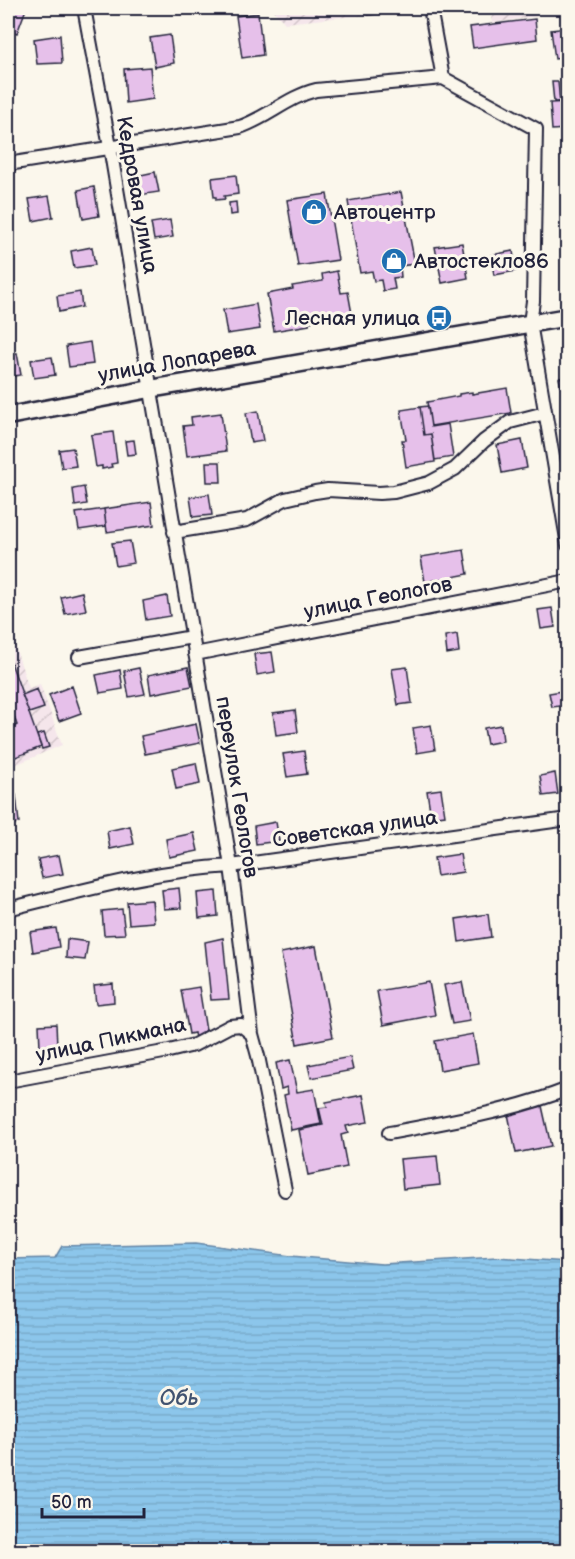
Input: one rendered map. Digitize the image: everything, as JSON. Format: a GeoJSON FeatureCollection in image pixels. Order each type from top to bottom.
{"type":"FeatureCollection","features":[{"type":"Feature","properties":{"kind":"main road","name":"улица Лопарева"},"geometry":{"type":"LineString","coordinates":[[8,416],[150,389],[567,317]]}},
{"type":"Feature","properties":{"kind":"street","name":"Кедровая улица"},"geometry":{"type":"LineString","coordinates":[[84,8],[110,147],[150,389]]}},
{"type":"Feature","properties":{"kind":"street"},"geometry":{"type":"LineString","coordinates":[[430,8],[443,78]]}},
{"type":"Feature","properties":{"kind":"street"},"geometry":{"type":"LineString","coordinates":[[8,164],[240,127],[253,123],[302,93],[316,90],[443,78],[536,129],[533,301],[530,323],[567,545]]}},
{"type":"Feature","properties":{"kind":"street","name":"переулок Геологов"},"geometry":{"type":"LineString","coordinates":[[150,389],[231,867],[252,1034],[285,1191]]}},
{"type":"Feature","properties":{"kind":"street"},"geometry":{"type":"LineString","coordinates":[[174,532],[247,520],[285,499],[315,492],[328,490],[386,493],[429,483],[455,469],[501,427],[510,422],[545,413]]}},
{"type":"Feature","properties":{"kind":"street","name":"улица Геологов"},"geometry":{"type":"LineString","coordinates":[[195,654],[567,581]]}},
{"type":"Feature","properties":{"kind":"street"},"geometry":{"type":"LineString","coordinates":[[80,657],[192,637]]}},
{"type":"Feature","properties":{"kind":"street","name":"Советская улица"},"geometry":{"type":"LineString","coordinates":[[8,909],[112,883],[192,868],[231,867],[567,819]]}},
{"type":"Feature","properties":{"kind":"street","name":"улица Пикмана"},"geometry":{"type":"LineString","coordinates":[[8,1081],[194,1045],[230,1026],[240,1024],[252,1034]]}},
{"type":"Feature","properties":{"kind":"street"},"geometry":{"type":"LineString","coordinates":[[389,1132],[489,1114],[532,1103],[567,1089]]}},
{"type":"Feature","properties":{"kind":"shaded area"},"geometry":{"type":"Polygon","coordinates":[[[271,8],[422,8],[422,9],[285,23],[271,8]]]}},
{"type":"Feature","properties":{"kind":"shaded area"},"geometry":{"type":"Polygon","coordinates":[[[490,8],[537,8],[538,16],[492,23],[490,8]]]}},
{"type":"Feature","properties":{"kind":"shaded area"},"geometry":{"type":"Polygon","coordinates":[[[8,626],[29,688],[40,684],[62,745],[8,768],[8,626]]]}},
{"type":"Feature","properties":{"kind":"water","name":"Обь"},"geometry":{"type":"Polygon","coordinates":[[[196,1243],[291,1256],[382,1264],[497,1257],[567,1262],[567,1551],[8,1551],[8,1259],[55,1258],[62,1246],[196,1243]]]}},
{"type":"Feature","properties":{"kind":"building"},"geometry":{"type":"Polygon","coordinates":[[[8,8],[26,9],[17,33],[8,30],[8,8]]]}},
{"type":"Feature","properties":{"kind":"building"},"geometry":{"type":"Polygon","coordinates":[[[367,8],[398,8],[398,12],[368,15],[367,8]]]}},
{"type":"Feature","properties":{"kind":"building"},"geometry":{"type":"Polygon","coordinates":[[[258,13],[263,55],[242,58],[236,16],[258,13]]]}},
{"type":"Feature","properties":{"kind":"building"},"geometry":{"type":"Polygon","coordinates":[[[535,19],[537,39],[473,48],[470,27],[535,19]]]}},
{"type":"Feature","properties":{"kind":"building"},"geometry":{"type":"Polygon","coordinates":[[[568,28],[568,57],[555,59],[551,30],[568,28]]]}},
{"type":"Feature","properties":{"kind":"building"},"geometry":{"type":"Polygon","coordinates":[[[60,35],[62,63],[37,64],[34,39],[60,35]]]}},
{"type":"Feature","properties":{"kind":"building"},"geometry":{"type":"Polygon","coordinates":[[[170,35],[174,63],[155,67],[150,38],[170,35]]]}},
{"type":"Feature","properties":{"kind":"building"},"geometry":{"type":"Polygon","coordinates":[[[150,67],[153,99],[126,103],[124,69],[150,67]]]}},
{"type":"Feature","properties":{"kind":"building"},"geometry":{"type":"Polygon","coordinates":[[[552,82],[558,82],[560,102],[554,102],[552,82]]]}},
{"type":"Feature","properties":{"kind":"building"},"geometry":{"type":"Polygon","coordinates":[[[561,84],[568,84],[568,97],[562,97],[561,84]]]}},
{"type":"Feature","properties":{"kind":"building"},"geometry":{"type":"Polygon","coordinates":[[[568,102],[568,123],[565,123],[565,129],[552,130],[550,103],[568,102]]]}},
{"type":"Feature","properties":{"kind":"building"},"geometry":{"type":"Polygon","coordinates":[[[155,172],[159,192],[139,195],[136,176],[155,172]]]}},
{"type":"Feature","properties":{"kind":"building"},"geometry":{"type":"Polygon","coordinates":[[[236,175],[238,194],[216,200],[212,178],[236,175]]]}},
{"type":"Feature","properties":{"kind":"building"},"geometry":{"type":"Polygon","coordinates":[[[94,187],[99,216],[83,219],[78,190],[94,187]]]}},
{"type":"Feature","properties":{"kind":"building"},"geometry":{"type":"Polygon","coordinates":[[[401,192],[415,264],[400,266],[401,277],[393,278],[395,289],[383,291],[381,280],[374,281],[372,271],[360,273],[348,201],[401,192]]]}},
{"type":"Feature","properties":{"kind":"building"},"geometry":{"type":"Polygon","coordinates":[[[327,194],[338,260],[298,266],[287,200],[327,194]]]}},
{"type":"Feature","properties":{"kind":"building"},"geometry":{"type":"Polygon","coordinates":[[[49,196],[53,217],[33,221],[29,199],[49,196]]]}},
{"type":"Feature","properties":{"kind":"building"},"geometry":{"type":"Polygon","coordinates":[[[236,202],[237,214],[230,215],[229,203],[236,202]]]}},
{"type":"Feature","properties":{"kind":"building"},"geometry":{"type":"Polygon","coordinates":[[[170,220],[173,237],[154,240],[151,223],[170,220]]]}},
{"type":"Feature","properties":{"kind":"building"},"geometry":{"type":"Polygon","coordinates":[[[462,243],[468,278],[442,283],[435,247],[462,243]]]}},
{"type":"Feature","properties":{"kind":"building"},"geometry":{"type":"Polygon","coordinates":[[[568,246],[568,263],[564,264],[562,247],[568,246]]]}},
{"type":"Feature","properties":{"kind":"building"},"geometry":{"type":"Polygon","coordinates":[[[92,247],[95,265],[74,268],[71,251],[92,247]]]}},
{"type":"Feature","properties":{"kind":"building"},"geometry":{"type":"Polygon","coordinates":[[[513,251],[516,271],[494,275],[491,255],[513,251]]]}},
{"type":"Feature","properties":{"kind":"building"},"geometry":{"type":"Polygon","coordinates":[[[337,271],[341,293],[348,292],[352,314],[274,331],[267,294],[293,289],[292,286],[323,281],[322,274],[337,271]]]}},
{"type":"Feature","properties":{"kind":"building"},"geometry":{"type":"Polygon","coordinates":[[[80,292],[82,307],[59,312],[57,296],[80,292]]]}},
{"type":"Feature","properties":{"kind":"building"},"geometry":{"type":"Polygon","coordinates":[[[256,304],[260,329],[227,334],[223,310],[256,304]]]}},
{"type":"Feature","properties":{"kind":"building"},"geometry":{"type":"Polygon","coordinates":[[[448,312],[450,320],[433,323],[431,315],[448,312]]]}},
{"type":"Feature","properties":{"kind":"building"},"geometry":{"type":"Polygon","coordinates":[[[90,342],[93,364],[69,367],[66,346],[90,342]]]}},
{"type":"Feature","properties":{"kind":"building"},"geometry":{"type":"Polygon","coordinates":[[[17,353],[21,375],[8,377],[8,355],[17,353]]]}},
{"type":"Feature","properties":{"kind":"building"},"geometry":{"type":"Polygon","coordinates":[[[52,357],[55,375],[34,378],[31,360],[52,357]]]}},
{"type":"Feature","properties":{"kind":"building"},"geometry":{"type":"Polygon","coordinates":[[[568,377],[568,422],[559,378],[568,377]]]}},
{"type":"Feature","properties":{"kind":"building"},"geometry":{"type":"Polygon","coordinates":[[[507,388],[511,413],[431,426],[427,402],[459,396],[459,394],[507,388]]]}},
{"type":"Feature","properties":{"kind":"building"},"geometry":{"type":"Polygon","coordinates":[[[428,406],[431,427],[448,424],[453,457],[435,460],[431,434],[424,435],[420,407],[428,406]]]}},
{"type":"Feature","properties":{"kind":"building"},"geometry":{"type":"Polygon","coordinates":[[[420,407],[424,435],[431,434],[435,462],[406,467],[402,440],[406,440],[401,410],[420,407]]]}},
{"type":"Feature","properties":{"kind":"building"},"geometry":{"type":"Polygon","coordinates":[[[258,411],[263,441],[251,443],[246,413],[258,411]]]}},
{"type":"Feature","properties":{"kind":"building"},"geometry":{"type":"Polygon","coordinates":[[[221,413],[226,451],[187,456],[183,426],[192,425],[191,417],[221,413]]]}},
{"type":"Feature","properties":{"kind":"building"},"geometry":{"type":"Polygon","coordinates":[[[113,432],[117,463],[111,464],[112,467],[102,469],[102,466],[96,467],[91,435],[113,432]]]}},
{"type":"Feature","properties":{"kind":"building"},"geometry":{"type":"Polygon","coordinates":[[[134,440],[136,454],[127,455],[125,441],[134,440]]]}},
{"type":"Feature","properties":{"kind":"building"},"geometry":{"type":"Polygon","coordinates":[[[522,440],[527,468],[502,473],[497,445],[522,440]]]}},
{"type":"Feature","properties":{"kind":"building"},"geometry":{"type":"Polygon","coordinates":[[[73,448],[76,466],[62,468],[59,450],[73,448]]]}},
{"type":"Feature","properties":{"kind":"building"},"geometry":{"type":"Polygon","coordinates":[[[206,462],[220,462],[221,482],[207,482],[206,462]]]}},
{"type":"Feature","properties":{"kind":"building"},"geometry":{"type":"Polygon","coordinates":[[[84,487],[87,504],[75,506],[73,489],[84,487]]]}},
{"type":"Feature","properties":{"kind":"building"},"geometry":{"type":"Polygon","coordinates":[[[209,494],[212,515],[193,517],[190,497],[209,494]]]}},
{"type":"Feature","properties":{"kind":"building"},"geometry":{"type":"Polygon","coordinates":[[[151,502],[154,525],[107,532],[104,509],[151,502]]]}},
{"type":"Feature","properties":{"kind":"building"},"geometry":{"type":"Polygon","coordinates":[[[104,509],[106,526],[79,530],[76,513],[104,509]]]}},
{"type":"Feature","properties":{"kind":"building"},"geometry":{"type":"Polygon","coordinates":[[[130,541],[134,563],[116,566],[112,543],[130,541]]]}},
{"type":"Feature","properties":{"kind":"building"},"geometry":{"type":"Polygon","coordinates":[[[464,550],[468,574],[425,582],[421,557],[464,550]]]}},
{"type":"Feature","properties":{"kind":"building"},"geometry":{"type":"Polygon","coordinates":[[[82,592],[86,610],[65,614],[61,597],[82,592]]]}},
{"type":"Feature","properties":{"kind":"building"},"geometry":{"type":"Polygon","coordinates":[[[167,596],[170,616],[146,620],[143,601],[167,596]]]}},
{"type":"Feature","properties":{"kind":"building"},"geometry":{"type":"Polygon","coordinates":[[[552,608],[555,627],[541,629],[538,610],[552,608]]]}},
{"type":"Feature","properties":{"kind":"building"},"geometry":{"type":"Polygon","coordinates":[[[457,634],[459,652],[447,654],[445,636],[457,634]]]}},
{"type":"Feature","properties":{"kind":"building"},"geometry":{"type":"Polygon","coordinates":[[[272,652],[275,672],[257,675],[254,654],[272,652]]]}},
{"type":"Feature","properties":{"kind":"building"},"geometry":{"type":"Polygon","coordinates":[[[8,654],[41,747],[8,760],[8,729],[17,725],[8,700],[8,654]]]}},
{"type":"Feature","properties":{"kind":"building"},"geometry":{"type":"Polygon","coordinates":[[[188,667],[192,686],[151,694],[148,675],[188,667]]]}},
{"type":"Feature","properties":{"kind":"building"},"geometry":{"type":"Polygon","coordinates":[[[407,667],[412,703],[398,705],[392,669],[407,667]]]}},
{"type":"Feature","properties":{"kind":"building"},"geometry":{"type":"Polygon","coordinates":[[[139,668],[145,694],[129,697],[124,671],[139,668]]]}},
{"type":"Feature","properties":{"kind":"building"},"geometry":{"type":"Polygon","coordinates":[[[120,670],[123,689],[100,693],[96,675],[120,670]]]}},
{"type":"Feature","properties":{"kind":"building"},"geometry":{"type":"Polygon","coordinates":[[[72,686],[81,713],[59,721],[49,695],[72,686]]]}},
{"type":"Feature","properties":{"kind":"building"},"geometry":{"type":"Polygon","coordinates":[[[37,689],[44,708],[29,713],[22,695],[37,689]]]}},
{"type":"Feature","properties":{"kind":"building"},"geometry":{"type":"Polygon","coordinates":[[[568,690],[568,705],[552,707],[549,693],[568,690]]]}},
{"type":"Feature","properties":{"kind":"building"},"geometry":{"type":"Polygon","coordinates":[[[295,710],[298,732],[276,735],[273,713],[295,710]]]}},
{"type":"Feature","properties":{"kind":"building"},"geometry":{"type":"Polygon","coordinates":[[[196,724],[200,743],[145,754],[141,736],[196,724]]]}},
{"type":"Feature","properties":{"kind":"building"},"geometry":{"type":"Polygon","coordinates":[[[431,725],[435,750],[417,753],[413,728],[431,725]]]}},
{"type":"Feature","properties":{"kind":"building"},"geometry":{"type":"Polygon","coordinates":[[[501,725],[503,741],[487,744],[484,728],[501,725]]]}},
{"type":"Feature","properties":{"kind":"building"},"geometry":{"type":"Polygon","coordinates":[[[44,733],[49,747],[42,749],[37,735],[44,733]]]}},
{"type":"Feature","properties":{"kind":"building"},"geometry":{"type":"Polygon","coordinates":[[[304,751],[307,774],[287,777],[283,754],[304,751]]]}},
{"type":"Feature","properties":{"kind":"building"},"geometry":{"type":"Polygon","coordinates":[[[196,763],[200,784],[176,789],[172,768],[196,763]]]}},
{"type":"Feature","properties":{"kind":"building"},"geometry":{"type":"Polygon","coordinates":[[[555,773],[558,794],[543,796],[540,776],[555,773]]]}},
{"type":"Feature","properties":{"kind":"building"},"geometry":{"type":"Polygon","coordinates":[[[441,789],[445,815],[431,817],[427,791],[441,789]]]}},
{"type":"Feature","properties":{"kind":"building"},"geometry":{"type":"Polygon","coordinates":[[[16,795],[19,823],[8,825],[8,796],[16,795]]]}},
{"type":"Feature","properties":{"kind":"building"},"geometry":{"type":"Polygon","coordinates":[[[276,822],[279,841],[256,844],[254,826],[276,822]]]}},
{"type":"Feature","properties":{"kind":"building"},"geometry":{"type":"Polygon","coordinates":[[[130,826],[134,844],[110,849],[107,831],[130,826]]]}},
{"type":"Feature","properties":{"kind":"building"},"geometry":{"type":"Polygon","coordinates":[[[194,833],[198,851],[169,857],[166,839],[194,833]]]}},
{"type":"Feature","properties":{"kind":"building"},"geometry":{"type":"Polygon","coordinates":[[[460,854],[463,872],[437,876],[434,858],[460,854]]]}},
{"type":"Feature","properties":{"kind":"building"},"geometry":{"type":"Polygon","coordinates":[[[59,855],[63,874],[42,878],[38,859],[59,855]]]}},
{"type":"Feature","properties":{"kind":"building"},"geometry":{"type":"Polygon","coordinates":[[[568,869],[568,891],[565,891],[561,870],[568,869]]]}},
{"type":"Feature","properties":{"kind":"building"},"geometry":{"type":"Polygon","coordinates":[[[179,888],[181,908],[164,909],[162,890],[179,888]]]}},
{"type":"Feature","properties":{"kind":"building"},"geometry":{"type":"Polygon","coordinates":[[[216,891],[218,916],[199,918],[197,893],[216,891]]]}},
{"type":"Feature","properties":{"kind":"building"},"geometry":{"type":"Polygon","coordinates":[[[152,900],[154,922],[129,924],[127,902],[152,900]]]}},
{"type":"Feature","properties":{"kind":"building"},"geometry":{"type":"Polygon","coordinates":[[[122,909],[125,934],[104,935],[102,911],[122,909]]]}},
{"type":"Feature","properties":{"kind":"building"},"geometry":{"type":"Polygon","coordinates":[[[488,914],[491,937],[459,942],[456,919],[488,914]]]}},
{"type":"Feature","properties":{"kind":"building"},"geometry":{"type":"Polygon","coordinates":[[[56,928],[59,947],[33,952],[30,932],[56,928]]]}},
{"type":"Feature","properties":{"kind":"building"},"geometry":{"type":"Polygon","coordinates":[[[223,938],[229,999],[211,1000],[205,942],[223,938]]]}},
{"type":"Feature","properties":{"kind":"building"},"geometry":{"type":"Polygon","coordinates":[[[67,939],[88,942],[85,960],[66,958],[67,939]]]}},
{"type":"Feature","properties":{"kind":"building"},"geometry":{"type":"Polygon","coordinates":[[[316,946],[333,1037],[297,1044],[281,953],[316,946]]]}},
{"type":"Feature","properties":{"kind":"building"},"geometry":{"type":"Polygon","coordinates":[[[429,982],[435,1015],[383,1025],[377,991],[429,982]]]}},
{"type":"Feature","properties":{"kind":"building"},"geometry":{"type":"Polygon","coordinates":[[[462,982],[470,1021],[452,1024],[444,985],[462,982]]]}},
{"type":"Feature","properties":{"kind":"building"},"geometry":{"type":"Polygon","coordinates":[[[113,984],[114,1002],[96,1004],[94,986],[113,984]]]}},
{"type":"Feature","properties":{"kind":"building"},"geometry":{"type":"Polygon","coordinates":[[[199,987],[206,1031],[201,1032],[202,1037],[195,1038],[194,1033],[189,1034],[181,990],[199,987]]]}},
{"type":"Feature","properties":{"kind":"building"},"geometry":{"type":"Polygon","coordinates":[[[56,1024],[57,1046],[40,1047],[39,1025],[56,1024]]]}},
{"type":"Feature","properties":{"kind":"building"},"geometry":{"type":"Polygon","coordinates":[[[8,1026],[10,1026],[11,1044],[8,1044],[8,1026]]]}},
{"type":"Feature","properties":{"kind":"building"},"geometry":{"type":"Polygon","coordinates":[[[473,1034],[478,1063],[440,1070],[435,1041],[473,1034]]]}},
{"type":"Feature","properties":{"kind":"building"},"geometry":{"type":"Polygon","coordinates":[[[350,1057],[353,1070],[311,1078],[308,1065],[350,1057]]]}},
{"type":"Feature","properties":{"kind":"building"},"geometry":{"type":"Polygon","coordinates":[[[290,1060],[297,1092],[314,1089],[321,1124],[291,1130],[284,1095],[288,1094],[287,1087],[281,1089],[276,1063],[290,1060]]]}},
{"type":"Feature","properties":{"kind":"building"},"geometry":{"type":"Polygon","coordinates":[[[363,1095],[368,1122],[346,1126],[348,1133],[341,1135],[347,1167],[308,1175],[299,1130],[323,1125],[319,1108],[327,1107],[326,1102],[363,1095]]]}},
{"type":"Feature","properties":{"kind":"building"},"geometry":{"type":"Polygon","coordinates":[[[542,1106],[551,1146],[516,1153],[508,1114],[542,1106]]]}},
{"type":"Feature","properties":{"kind":"building"},"geometry":{"type":"Polygon","coordinates":[[[437,1156],[440,1185],[403,1189],[400,1159],[437,1156]]]}},
{"type":"Feature","properties":{"kind":"place","name":"Автоцентр"},"geometry":{"type":"Point","coordinates":[314,212]}},
{"type":"Feature","properties":{"kind":"place","name":"Автостекло86"},"geometry":{"type":"Point","coordinates":[394,261]}},
{"type":"Feature","properties":{"kind":"place","name":"Лесная улица"},"geometry":{"type":"Point","coordinates":[439,318]}}]}
